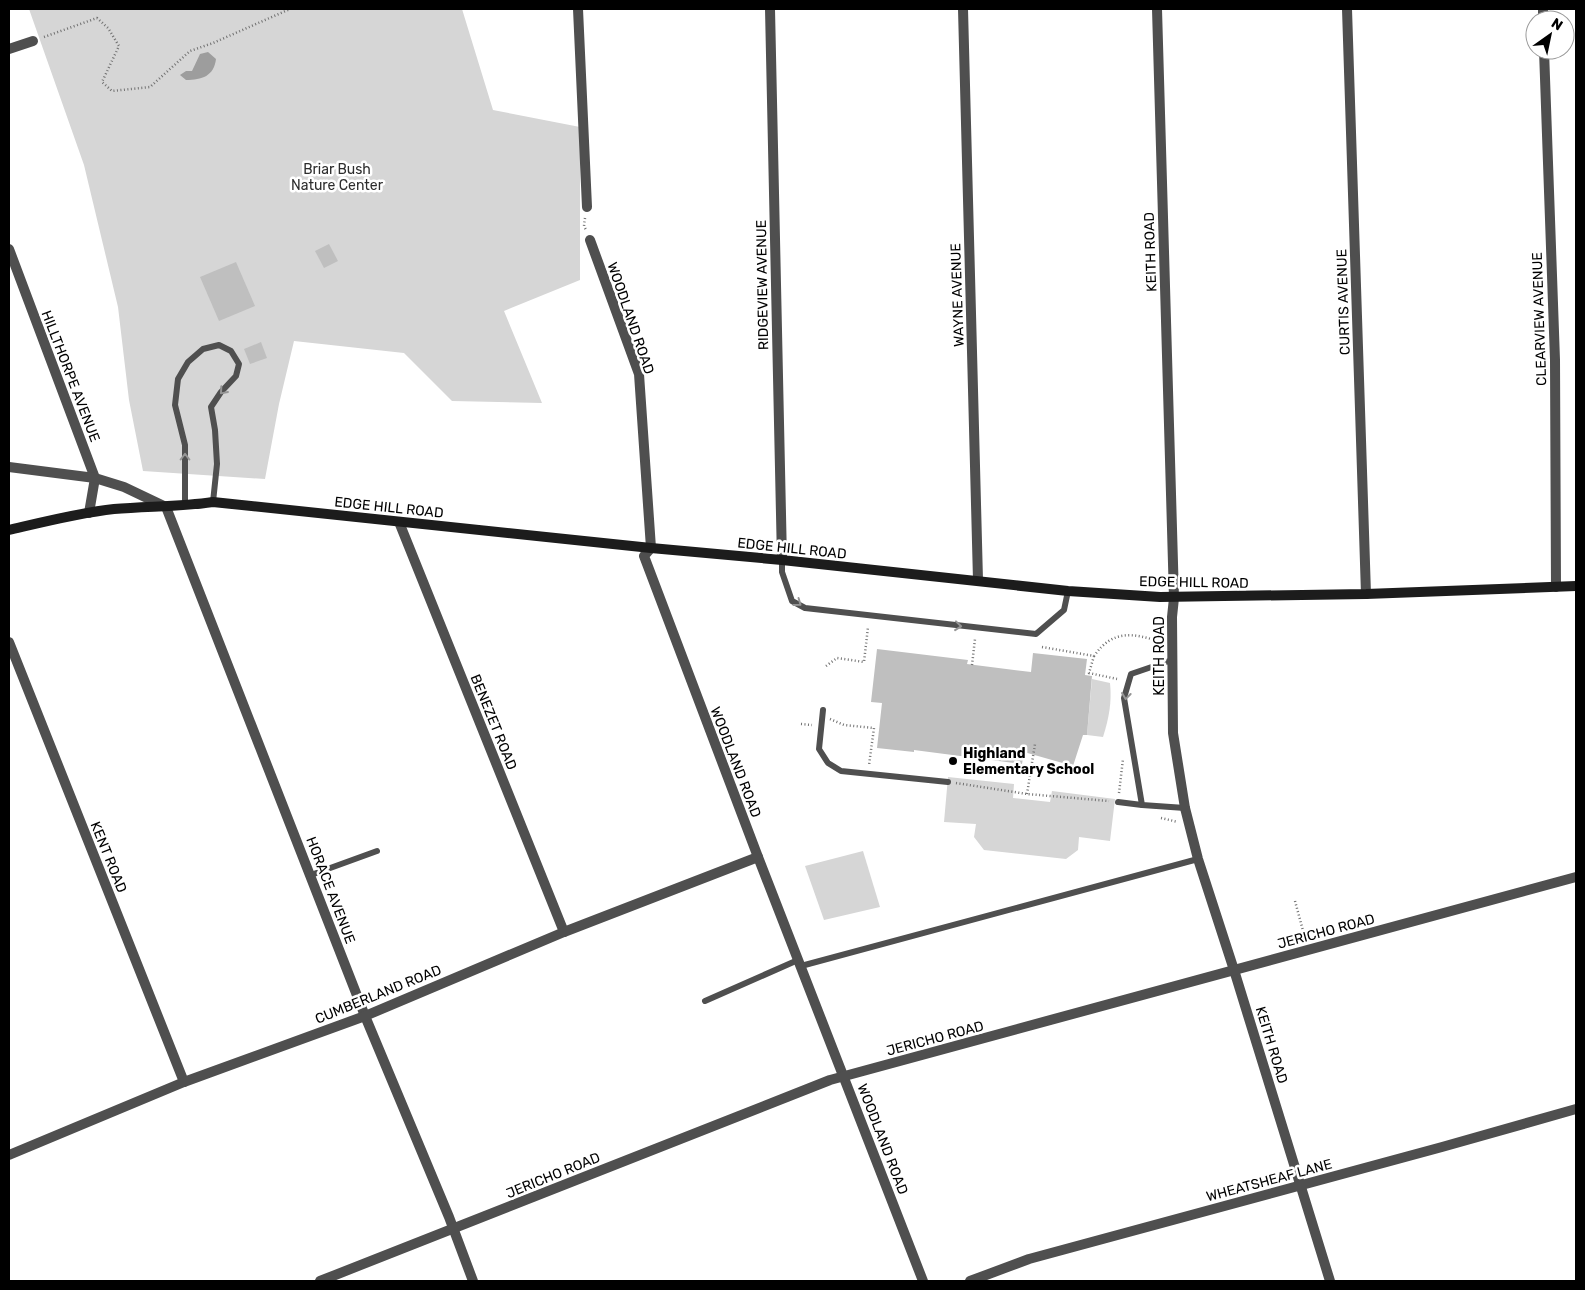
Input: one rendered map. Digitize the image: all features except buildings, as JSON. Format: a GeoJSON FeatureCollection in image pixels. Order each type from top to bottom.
{"type":"FeatureCollection","features":[{"type":"Feature","properties":{"kind":"street"},"geometry":{"type":"LineString","coordinates":[[578,9],[588,207]]}},
{"type":"Feature","properties":{"kind":"street","name":"RIDGEVIEW AVENUE"},"geometry":{"type":"LineString","coordinates":[[770,9],[782,560]]}},
{"type":"Feature","properties":{"kind":"street","name":"WAYNE AVENUE"},"geometry":{"type":"LineString","coordinates":[[963,9],[978,580]]}},
{"type":"Feature","properties":{"kind":"street","name":"KEITH ROAD"},"geometry":{"type":"LineString","coordinates":[[1157,9],[1174,598],[1172,617],[1174,733],[1185,808],[1198,859],[1330,1281]]}},
{"type":"Feature","properties":{"kind":"street","name":"CURTIS AVENUE"},"geometry":{"type":"LineString","coordinates":[[1347,9],[1366,594]]}},
{"type":"Feature","properties":{"kind":"street"},"geometry":{"type":"LineString","coordinates":[[9,49],[33,41]]}},
{"type":"Feature","properties":{"kind":"street","name":"CLEARVIEW AVENUE"},"geometry":{"type":"LineString","coordinates":[[1544,60],[1555,360],[1556,587]]}},
{"type":"Feature","properties":{"kind":"street","name":"WOODLAND ROAD"},"geometry":{"type":"LineString","coordinates":[[590,240],[639,374],[651,548],[644,556],[758,857],[923,1281]]}},
{"type":"Feature","properties":{"kind":"street","name":"HILLTHORPE AVENUE"},"geometry":{"type":"LineString","coordinates":[[9,249],[95,478]]}},
{"type":"Feature","properties":{"kind":"street"},"geometry":{"type":"LineString","coordinates":[[9,467],[95,478],[124,487],[166,507]]}},
{"type":"Feature","properties":{"kind":"street"},"geometry":{"type":"LineString","coordinates":[[88,513],[95,478]]}},
{"type":"Feature","properties":{"kind":"street","name":"EDGE HILL ROAD"},"geometry":{"type":"LineString","coordinates":[[9,530],[114,509],[185,506],[213,502],[978,580],[1068,591],[1174,598],[1366,594],[1576,586]]}},
{"type":"Feature","properties":{"kind":"street","name":"HORACE AVENUE"},"geometry":{"type":"LineString","coordinates":[[166,507],[365,1016],[474,1281]]}},
{"type":"Feature","properties":{"kind":"street","name":"BENEZET ROAD"},"geometry":{"type":"LineString","coordinates":[[398,522],[564,932]]}},
{"type":"Feature","properties":{"kind":"street","name":"KENT ROAD"},"geometry":{"type":"LineString","coordinates":[[9,642],[184,1082]]}},
{"type":"Feature","properties":{"kind":"street","name":"CUMBERLAND ROAD"},"geometry":{"type":"LineString","coordinates":[[9,1155],[184,1082],[365,1016],[564,932],[758,857]]}},
{"type":"Feature","properties":{"kind":"street","name":"JERICHO ROAD"},"geometry":{"type":"LineString","coordinates":[[320,1281],[830,1080],[1576,877]]}},
{"type":"Feature","properties":{"kind":"street","name":"WHEATSHEAF LANE"},"geometry":{"type":"LineString","coordinates":[[970,1281],[1029,1259],[1576,1109]]}},
{"type":"Feature","properties":{"kind":"lane"},"geometry":{"type":"LineString","coordinates":[[185,506],[185,445],[176,405],[178,379],[188,362],[203,349],[219,344],[232,351],[239,364],[236,376],[221,392],[211,407],[215,430],[217,464],[213,502]]}},
{"type":"Feature","properties":{"kind":"lane"},"geometry":{"type":"LineString","coordinates":[[782,560],[782,572],[792,601],[805,608],[1036,634],[1064,610],[1068,591]]}},
{"type":"Feature","properties":{"kind":"lane"},"geometry":{"type":"LineString","coordinates":[[1142,805],[1124,698],[1131,674],[1172,660]]}},
{"type":"Feature","properties":{"kind":"lane"},"geometry":{"type":"LineString","coordinates":[[823,710],[819,749],[828,763],[841,771],[948,782]]}},
{"type":"Feature","properties":{"kind":"lane"},"geometry":{"type":"LineString","coordinates":[[1118,802],[1185,808]]}},
{"type":"Feature","properties":{"kind":"lane"},"geometry":{"type":"LineString","coordinates":[[310,875],[377,851]]}},
{"type":"Feature","properties":{"kind":"lane"},"geometry":{"type":"LineString","coordinates":[[705,1001],[799,963],[1198,859]]}},
{"type":"Feature","properties":{"kind":"path"},"geometry":{"type":"LineString","coordinates":[[33,41],[97,18],[108,28],[119,46],[102,82],[112,91],[150,87],[190,51],[213,43],[290,9]]}},
{"type":"Feature","properties":{"kind":"path"},"geometry":{"type":"LineString","coordinates":[[588,207],[584,226],[590,240]]}},
{"type":"Feature","properties":{"kind":"path"},"geometry":{"type":"LineString","coordinates":[[826,666],[836,658],[864,662],[868,627]]}},
{"type":"Feature","properties":{"kind":"path"},"geometry":{"type":"LineString","coordinates":[[1117,679],[1089,673],[1094,656],[1100,646],[1114,638],[1136,635],[1161,642]]}},
{"type":"Feature","properties":{"kind":"path"},"geometry":{"type":"LineString","coordinates":[[972,665],[975,639]]}},
{"type":"Feature","properties":{"kind":"path"},"geometry":{"type":"LineString","coordinates":[[1042,648],[1094,656]]}},
{"type":"Feature","properties":{"kind":"path"},"geometry":{"type":"LineString","coordinates":[[830,719],[844,725],[874,728],[868,774]]}},
{"type":"Feature","properties":{"kind":"path"},"geometry":{"type":"LineString","coordinates":[[801,724],[814,725]]}},
{"type":"Feature","properties":{"kind":"path"},"geometry":{"type":"LineString","coordinates":[[1027,794],[1035,744]]}},
{"type":"Feature","properties":{"kind":"path"},"geometry":{"type":"LineString","coordinates":[[948,782],[1027,794],[1118,802],[1123,758]]}},
{"type":"Feature","properties":{"kind":"path"},"geometry":{"type":"LineString","coordinates":[[1295,901],[1305,938]]}},
{"type":"Feature","properties":{"kind":"green space","name":"Briar Bush Nature Center"},"geometry":{"type":"Polygon","coordinates":[[[29,9],[462,9],[493,110],[580,127],[580,280],[504,311],[542,403],[452,401],[404,353],[294,341],[279,404],[265,479],[143,471],[129,400],[118,307],[84,165],[29,9]]]}},
{"type":"Feature","properties":{"kind":"green space"},"geometry":{"type":"Polygon","coordinates":[[[1092,679],[1110,683],[1110,710],[1103,737],[1087,735],[1092,679]]]}},
{"type":"Feature","properties":{"kind":"green space"},"geometry":{"type":"Polygon","coordinates":[[[948,777],[1014,784],[1013,798],[1050,802],[1052,791],[1115,799],[1110,841],[1079,837],[1078,850],[1066,859],[984,850],[974,837],[976,824],[944,822],[948,777]]]}},
{"type":"Feature","properties":{"kind":"green space"},"geometry":{"type":"Polygon","coordinates":[[[863,851],[880,907],[824,920],[805,866],[863,851]]]}},
{"type":"Feature","properties":{"kind":"shaded area"},"geometry":{"type":"Polygon","coordinates":[[[208,52],[216,59],[210,73],[202,78],[192,80],[186,80],[180,75],[186,71],[192,71],[200,54],[208,52]]]}},
{"type":"Feature","properties":{"kind":"place","name":"Highland Elementary School"},"geometry":{"type":"Point","coordinates":[953,761]}}]}
